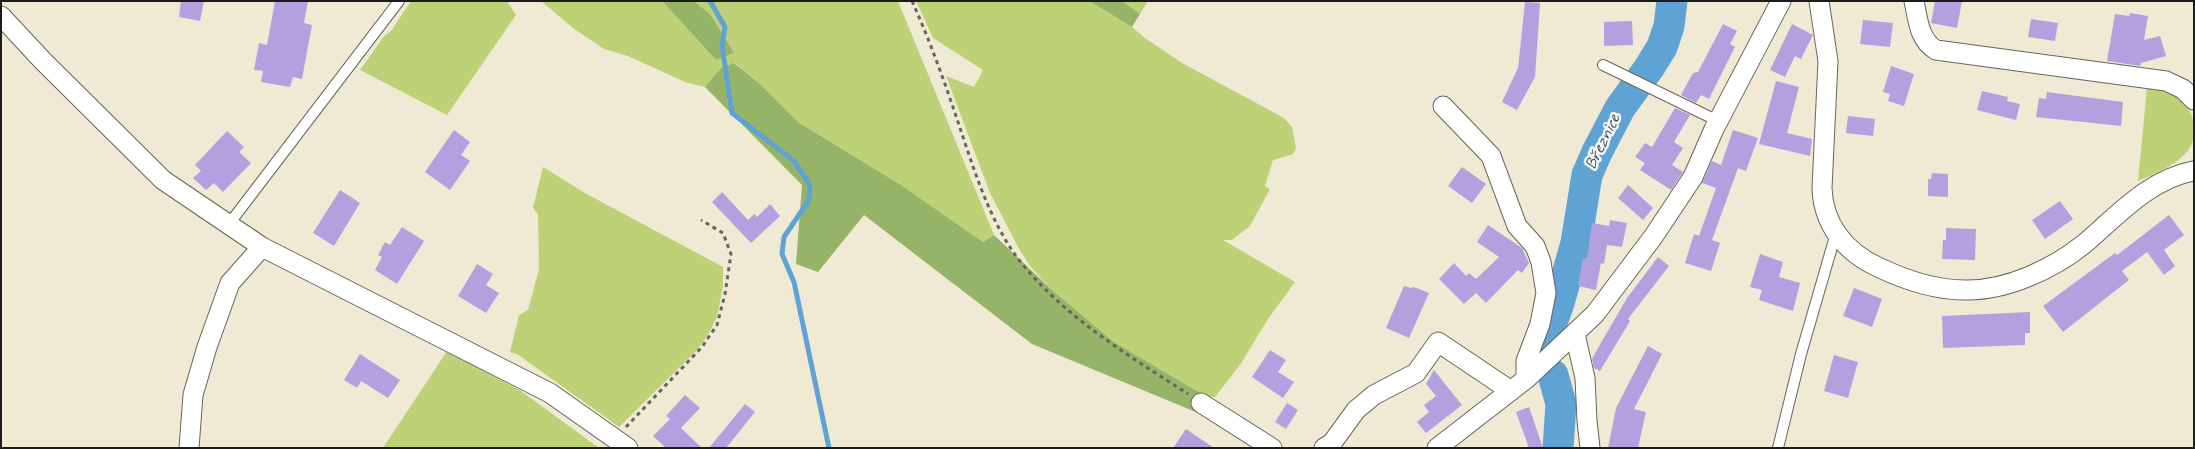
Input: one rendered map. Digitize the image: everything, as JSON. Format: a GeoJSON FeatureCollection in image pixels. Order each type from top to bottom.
{"type":"FeatureCollection","features":[{"type":"Feature","properties":{"kind":"street"},"geometry":{"type":"LineString","coordinates":[[1437,448],[1526,379],[1594,314],[1653,237],[1693,177],[1718,121],[1749,66],[1781,1]]}},
{"type":"Feature","properties":{"kind":"street"},"geometry":{"type":"LineString","coordinates":[[1819,1],[1828,61],[1823,200],[1827,216],[1844,244],[1863,259],[1891,273],[1929,285],[1955,290],[1977,290],[2031,276],[2058,263],[2084,244],[2124,208],[2152,188],[2173,176],[2194,170]]}},
{"type":"Feature","properties":{"kind":"street"},"geometry":{"type":"LineString","coordinates":[[1914,1],[1922,35],[1926,42],[1936,50],[2166,81],[2183,89],[2194,100]]}},
{"type":"Feature","properties":{"kind":"street"},"geometry":{"type":"LineString","coordinates":[[1,16],[43,61],[163,180],[262,247],[550,393],[621,443]]}},
{"type":"Feature","properties":{"kind":"street"},"geometry":{"type":"LineString","coordinates":[[1443,106],[1491,156],[1518,226],[1535,246],[1541,262],[1546,293],[1540,324],[1526,361],[1526,379]]}},
{"type":"Feature","properties":{"kind":"street"},"geometry":{"type":"LineString","coordinates":[[189,448],[193,395],[207,347],[230,283],[262,247]]}},
{"type":"Feature","properties":{"kind":"street"},"geometry":{"type":"LineString","coordinates":[[1575,334],[1585,378],[1590,448]]}},
{"type":"Feature","properties":{"kind":"street"},"geometry":{"type":"LineString","coordinates":[[1324,448],[1332,443],[1356,410],[1374,395],[1416,373],[1438,342],[1511,391]]}},
{"type":"Feature","properties":{"kind":"street"},"geometry":{"type":"LineString","coordinates":[[1201,403],[1272,448]]}},
{"type":"Feature","properties":{"kind":"lane"},"geometry":{"type":"LineString","coordinates":[[229,224],[399,1]]}},
{"type":"Feature","properties":{"kind":"lane"},"geometry":{"type":"LineString","coordinates":[[1603,65],[1718,121]]}},
{"type":"Feature","properties":{"kind":"lane"},"geometry":{"type":"LineString","coordinates":[[1778,448],[1801,354],[1836,233]]}},
{"type":"Feature","properties":{"kind":"path"},"geometry":{"type":"LineString","coordinates":[[912,1],[938,64],[972,162],[997,224],[1018,258],[1047,292],[1105,338],[1201,403]]}},
{"type":"Feature","properties":{"kind":"path"},"geometry":{"type":"LineString","coordinates":[[621,443],[702,347],[717,325],[726,294],[730,254],[723,233],[701,220]]}},
{"type":"Feature","properties":{"kind":"green space"},"geometry":{"type":"Polygon","coordinates":[[[411,1],[507,1],[516,15],[447,115],[360,70],[384,36],[391,31],[411,1]]]}},
{"type":"Feature","properties":{"kind":"green space"},"geometry":{"type":"Polygon","coordinates":[[[541,1],[662,1],[716,60],[733,53],[710,14],[694,1],[898,1],[994,235],[983,242],[901,185],[798,122],[759,83],[735,63],[720,69],[705,87],[685,82],[628,56],[604,49],[573,28],[541,1]]]}},
{"type":"Feature","properties":{"kind":"green space"},"geometry":{"type":"Polygon","coordinates":[[[662,1],[694,1],[710,14],[734,53],[716,60],[662,1]]]}},
{"type":"Feature","properties":{"kind":"green space"},"geometry":{"type":"Polygon","coordinates":[[[916,1],[1089,1],[1132,27],[1182,63],[1284,118],[1292,127],[1296,148],[1293,154],[1273,160],[1265,186],[1270,189],[1250,226],[1232,240],[1223,240],[1295,282],[1268,319],[1240,365],[1215,397],[1207,397],[1114,342],[1051,289],[1030,266],[990,193],[946,76],[974,87],[983,70],[933,38],[916,1]]]}},
{"type":"Feature","properties":{"kind":"green space"},"geometry":{"type":"Polygon","coordinates":[[[1089,1],[1122,1],[1140,14],[1132,27],[1089,1]]]}},
{"type":"Feature","properties":{"kind":"green space"},"geometry":{"type":"Polygon","coordinates":[[[1122,1],[1148,1],[1140,14],[1122,1]]]}},
{"type":"Feature","properties":{"kind":"green space"},"geometry":{"type":"Polygon","coordinates":[[[734,63],[759,83],[798,122],[901,185],[983,242],[994,235],[1051,289],[1114,342],[1207,397],[1198,413],[1032,344],[864,215],[818,272],[796,264],[802,185],[705,87],[720,69],[734,63]]]}},
{"type":"Feature","properties":{"kind":"green space"},"geometry":{"type":"Polygon","coordinates":[[[2147,87],[2173,95],[2186,105],[2193,120],[2194,133],[2189,149],[2180,159],[2163,170],[2138,181],[2147,87]]]}},
{"type":"Feature","properties":{"kind":"green space"},"geometry":{"type":"Polygon","coordinates":[[[543,167],[585,193],[723,267],[723,286],[717,317],[709,333],[698,349],[619,427],[517,354],[510,352],[519,315],[528,310],[539,269],[538,214],[533,208],[543,167]]]}},
{"type":"Feature","properties":{"kind":"green space"},"geometry":{"type":"Polygon","coordinates":[[[447,351],[521,391],[599,448],[383,448],[447,351]]]}},
{"type":"Feature","properties":{"kind":"building"},"geometry":{"type":"Polygon","coordinates":[[[181,1],[204,1],[200,21],[179,17],[181,1]]]}},
{"type":"Feature","properties":{"kind":"building"},"geometry":{"type":"Polygon","coordinates":[[[275,1],[308,1],[304,23],[312,25],[302,79],[293,77],[290,87],[261,82],[263,71],[254,70],[259,43],[267,45],[275,1]]]}},
{"type":"Feature","properties":{"kind":"building"},"geometry":{"type":"Polygon","coordinates":[[[1935,1],[1962,1],[1957,28],[1931,23],[1935,1]]]}},
{"type":"Feature","properties":{"kind":"building"},"geometry":{"type":"Polygon","coordinates":[[[1525,2],[1540,3],[1535,77],[1517,110],[1502,102],[1518,68],[1525,2]]]}},
{"type":"Feature","properties":{"kind":"building"},"geometry":{"type":"Polygon","coordinates":[[[2130,13],[2148,16],[2144,40],[2160,36],[2166,56],[2141,63],[2140,66],[2107,61],[2115,14],[2129,16],[2130,13]]]}},
{"type":"Feature","properties":{"kind":"building"},"geometry":{"type":"Polygon","coordinates":[[[2031,19],[2058,23],[2055,41],[2028,37],[2031,19]]]}},
{"type":"Feature","properties":{"kind":"building"},"geometry":{"type":"Polygon","coordinates":[[[1863,20],[1893,23],[1890,47],[1860,44],[1863,20]]]}},
{"type":"Feature","properties":{"kind":"building"},"geometry":{"type":"Polygon","coordinates":[[[1632,21],[1633,45],[1604,46],[1604,22],[1632,21]]]}},
{"type":"Feature","properties":{"kind":"building"},"geometry":{"type":"Polygon","coordinates":[[[1723,24],[1737,31],[1730,44],[1735,47],[1709,99],[1701,95],[1696,103],[1681,95],[1693,73],[1698,72],[1723,24]]]}},
{"type":"Feature","properties":{"kind":"building"},"geometry":{"type":"Polygon","coordinates":[[[1792,24],[1813,35],[1801,59],[1795,56],[1785,77],[1770,70],[1792,24]]]}},
{"type":"Feature","properties":{"kind":"building"},"geometry":{"type":"Polygon","coordinates":[[[1891,66],[1914,74],[1904,106],[1888,101],[1890,94],[1883,92],[1891,66]]]}},
{"type":"Feature","properties":{"kind":"building"},"geometry":{"type":"Polygon","coordinates":[[[1776,81],[1799,87],[1787,133],[1812,139],[1810,156],[1759,144],[1776,81]]]}},
{"type":"Feature","properties":{"kind":"building"},"geometry":{"type":"Polygon","coordinates":[[[1982,91],[2008,97],[2007,101],[2020,104],[2016,120],[1977,110],[1982,91]]]}},
{"type":"Feature","properties":{"kind":"building"},"geometry":{"type":"Polygon","coordinates":[[[2047,92],[2123,102],[2121,126],[2036,117],[2039,98],[2046,99],[2047,92]]]}},
{"type":"Feature","properties":{"kind":"building"},"geometry":{"type":"Polygon","coordinates":[[[1675,108],[1690,115],[1674,142],[1683,148],[1672,165],[1683,172],[1671,190],[1640,170],[1645,163],[1635,157],[1645,143],[1652,147],[1675,108]]]}},
{"type":"Feature","properties":{"kind":"building"},"geometry":{"type":"Polygon","coordinates":[[[1848,116],[1875,119],[1873,136],[1846,133],[1848,116]]]}},
{"type":"Feature","properties":{"kind":"building"},"geometry":{"type":"Polygon","coordinates":[[[454,130],[470,142],[461,155],[470,161],[450,190],[425,172],[454,130]]]}},
{"type":"Feature","properties":{"kind":"building"},"geometry":{"type":"Polygon","coordinates":[[[1733,130],[1758,138],[1746,171],[1738,168],[1712,240],[1720,243],[1711,271],[1685,263],[1694,234],[1699,236],[1716,188],[1702,183],[1712,161],[1721,165],[1733,130]]]}},
{"type":"Feature","properties":{"kind":"building"},"geometry":{"type":"Polygon","coordinates":[[[227,131],[244,147],[239,152],[251,163],[223,192],[214,183],[206,190],[193,178],[201,171],[195,165],[227,131]]]}},
{"type":"Feature","properties":{"kind":"building"},"geometry":{"type":"Polygon","coordinates":[[[1462,167],[1486,184],[1472,203],[1448,186],[1462,167]]]}},
{"type":"Feature","properties":{"kind":"building"},"geometry":{"type":"Polygon","coordinates":[[[1932,173],[1948,174],[1948,197],[1928,196],[1928,179],[1931,179],[1932,173]]]}},
{"type":"Feature","properties":{"kind":"building"},"geometry":{"type":"Polygon","coordinates":[[[1628,185],[1653,208],[1643,220],[1618,198],[1628,185]]]}},
{"type":"Feature","properties":{"kind":"building"},"geometry":{"type":"Polygon","coordinates":[[[340,190],[360,203],[334,246],[313,233],[340,190]]]}},
{"type":"Feature","properties":{"kind":"building"},"geometry":{"type":"Polygon","coordinates":[[[722,192],[748,220],[754,214],[757,217],[770,204],[780,216],[751,243],[712,202],[722,192]]]}},
{"type":"Feature","properties":{"kind":"building"},"geometry":{"type":"Polygon","coordinates":[[[2060,201],[2073,219],[2045,239],[2032,220],[2060,201]]]}},
{"type":"Feature","properties":{"kind":"building"},"geometry":{"type":"Polygon","coordinates":[[[2169,215],[2184,235],[2164,250],[2175,266],[2164,275],[2147,252],[2122,271],[2129,280],[2063,332],[2043,306],[2115,253],[2117,255],[2169,215]]]}},
{"type":"Feature","properties":{"kind":"building"},"geometry":{"type":"Polygon","coordinates":[[[1610,220],[1627,223],[1622,247],[1607,245],[1604,264],[1601,263],[1596,290],[1578,286],[1583,258],[1587,258],[1592,223],[1609,226],[1610,220]]]}},
{"type":"Feature","properties":{"kind":"building"},"geometry":{"type":"Polygon","coordinates":[[[1488,225],[1522,248],[1529,263],[1522,273],[1518,270],[1486,303],[1476,293],[1464,304],[1439,279],[1454,263],[1466,276],[1469,273],[1476,279],[1499,257],[1477,242],[1488,225]]]}},
{"type":"Feature","properties":{"kind":"building"},"geometry":{"type":"Polygon","coordinates":[[[402,227],[424,241],[397,284],[375,270],[382,257],[378,255],[385,242],[390,245],[402,227]]]}},
{"type":"Feature","properties":{"kind":"building"},"geometry":{"type":"Polygon","coordinates":[[[1946,228],[1976,229],[1975,260],[1942,259],[1943,240],[1946,240],[1946,228]]]}},
{"type":"Feature","properties":{"kind":"building"},"geometry":{"type":"Polygon","coordinates":[[[1760,254],[1783,262],[1779,277],[1800,283],[1793,311],[1759,300],[1762,290],[1750,287],[1760,254]]]}},
{"type":"Feature","properties":{"kind":"building"},"geometry":{"type":"Polygon","coordinates":[[[1658,257],[1669,266],[1628,319],[1630,321],[1600,371],[1594,368],[1592,359],[1594,355],[1627,298],[1658,257]]]}},
{"type":"Feature","properties":{"kind":"building"},"geometry":{"type":"Polygon","coordinates":[[[477,264],[493,274],[486,285],[499,293],[486,313],[458,296],[477,264]]]}},
{"type":"Feature","properties":{"kind":"building"},"geometry":{"type":"Polygon","coordinates":[[[1404,286],[1414,287],[1429,293],[1409,338],[1386,328],[1404,286]]]}},
{"type":"Feature","properties":{"kind":"building"},"geometry":{"type":"Polygon","coordinates":[[[1854,288],[1882,299],[1872,327],[1843,316],[1854,288]]]}},
{"type":"Feature","properties":{"kind":"building"},"geometry":{"type":"Polygon","coordinates":[[[2030,312],[2030,333],[2025,333],[2025,345],[1943,348],[1942,316],[2030,312]]]}},
{"type":"Feature","properties":{"kind":"building"},"geometry":{"type":"Polygon","coordinates":[[[1648,346],[1662,354],[1634,409],[1646,412],[1638,448],[1608,448],[1616,408],[1648,346]]]}},
{"type":"Feature","properties":{"kind":"building"},"geometry":{"type":"Polygon","coordinates":[[[1270,350],[1286,360],[1278,372],[1294,382],[1283,398],[1252,377],[1270,350]]]}},
{"type":"Feature","properties":{"kind":"building"},"geometry":{"type":"Polygon","coordinates":[[[360,354],[400,380],[388,398],[361,381],[357,388],[344,380],[360,354]]]}},
{"type":"Feature","properties":{"kind":"building"},"geometry":{"type":"Polygon","coordinates":[[[1834,355],[1858,362],[1848,398],[1824,391],[1834,355]]]}},
{"type":"Feature","properties":{"kind":"building"},"geometry":{"type":"Polygon","coordinates":[[[1434,370],[1462,405],[1426,433],[1417,422],[1429,412],[1424,405],[1436,396],[1426,384],[1434,370]]]}},
{"type":"Feature","properties":{"kind":"building"},"geometry":{"type":"Polygon","coordinates":[[[685,395],[700,408],[681,428],[702,448],[666,448],[653,436],[670,419],[666,416],[685,395]]]}},
{"type":"Feature","properties":{"kind":"building"},"geometry":{"type":"Polygon","coordinates":[[[1287,403],[1298,410],[1286,429],[1275,422],[1287,403]]]}},
{"type":"Feature","properties":{"kind":"building"},"geometry":{"type":"Polygon","coordinates":[[[745,404],[755,412],[726,448],[709,448],[745,404]]]}},
{"type":"Feature","properties":{"kind":"building"},"geometry":{"type":"Polygon","coordinates":[[[1529,407],[1543,448],[1529,448],[1516,412],[1529,407]]]}},
{"type":"Feature","properties":{"kind":"building"},"geometry":{"type":"Polygon","coordinates":[[[1186,429],[1214,448],[1173,448],[1186,429]]]}},
{"type":"Feature","properties":{"kind":"waterway"},"geometry":{"type":"LineString","coordinates":[[710,1],[725,27],[722,46],[732,113],[794,161],[810,185],[809,200],[784,237],[782,254],[794,282],[829,448]]}},
{"type":"Feature","properties":{"kind":"waterway","name":"Březnice"},"geometry":{"type":"LineString","coordinates":[[1546,352],[1547,337],[1576,243],[1587,175],[1620,108],[1662,47],[1669,26],[1672,1]]}},
{"type":"Feature","properties":{"kind":"waterway","name":"Březnice"},"geometry":{"type":"LineString","coordinates":[[1553,375],[1561,404],[1558,448]]}}]}
